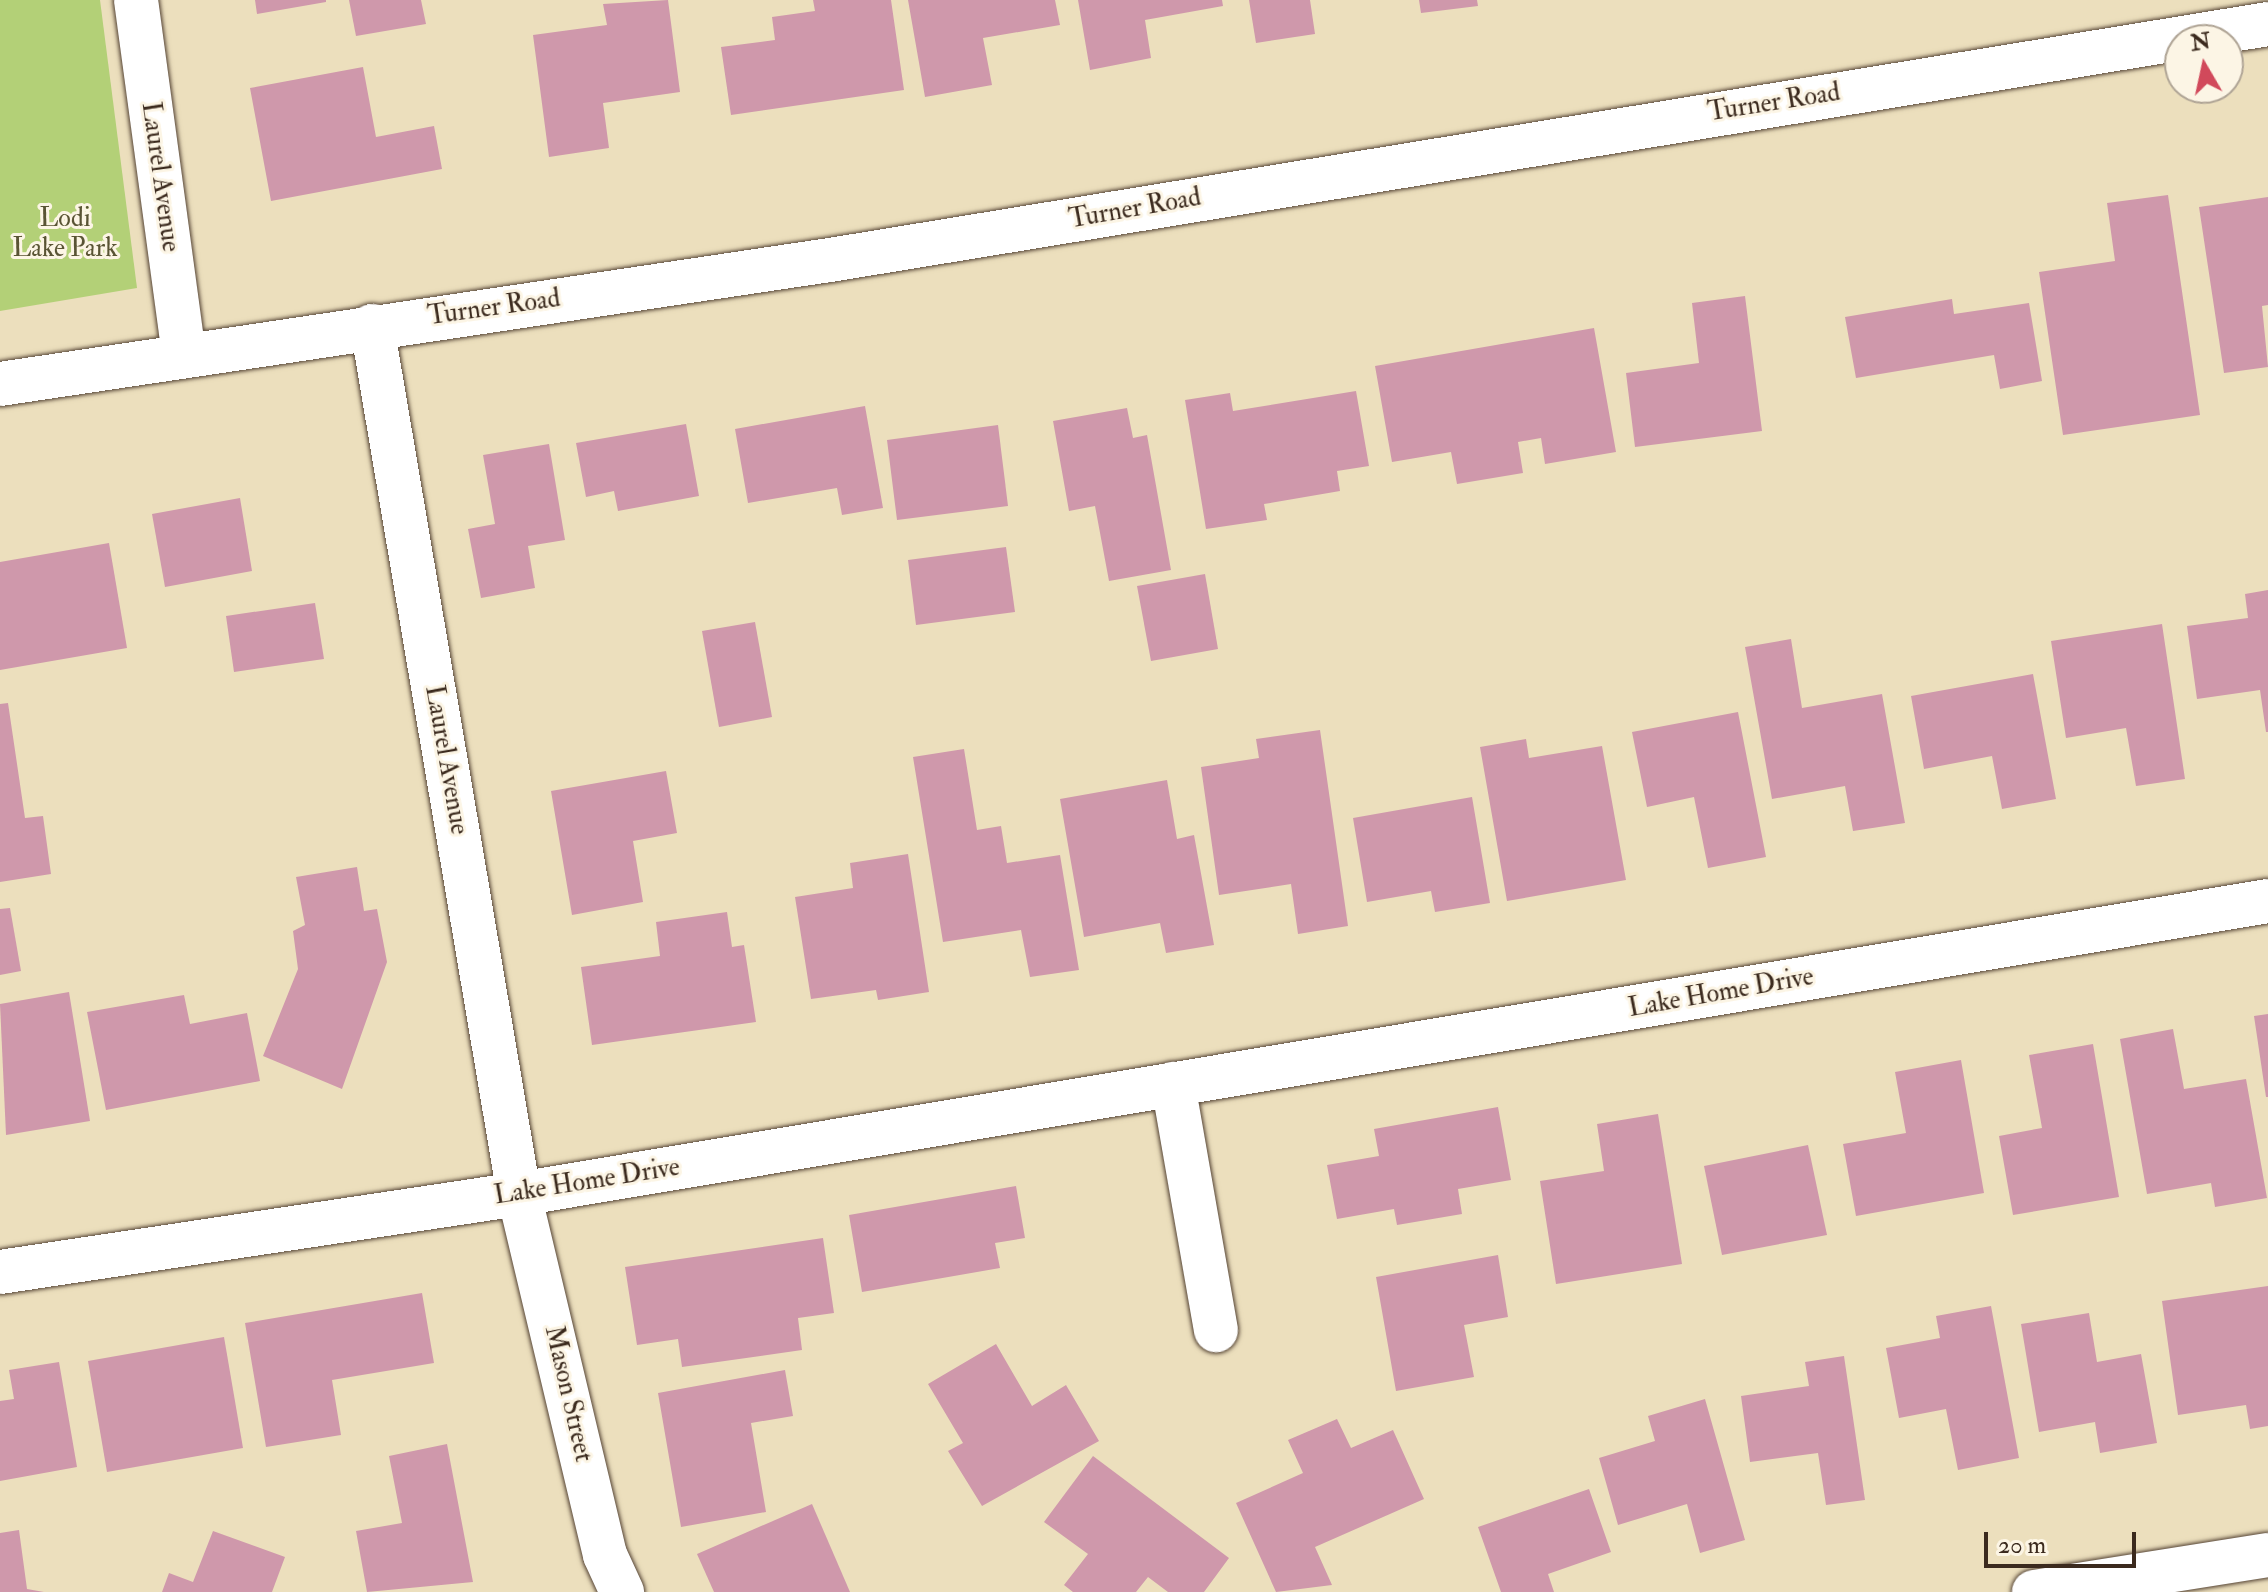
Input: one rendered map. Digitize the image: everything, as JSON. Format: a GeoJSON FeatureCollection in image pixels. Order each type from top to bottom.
{"type":"FeatureCollection","features":[{"type":"Feature","properties":{"kind":"street","name":"Laurel Avenue"},"geometry":{"type":"LineString","coordinates":[[136,0],[184,353]]}},
{"type":"Feature","properties":{"kind":"street","name":"Turner Road"},"geometry":{"type":"LineString","coordinates":[[0,384],[184,353],[830,260],[2268,24]]}},
{"type":"Feature","properties":{"kind":"street","name":"Laurel Avenue"},"geometry":{"type":"LineString","coordinates":[[372,326],[519,1194]]}},
{"type":"Feature","properties":{"kind":"street","name":"Lake Home Drive"},"geometry":{"type":"LineString","coordinates":[[0,1272],[519,1194],[2268,901]]}},
{"type":"Feature","properties":{"kind":"street"},"geometry":{"type":"LineString","coordinates":[[1173,1084],[1216,1330]]}},
{"type":"Feature","properties":{"kind":"street","name":"Mason Street"},"geometry":{"type":"LineString","coordinates":[[519,1194],[605,1555],[622,1592]]}},
{"type":"Feature","properties":{"kind":"street"},"geometry":{"type":"LineString","coordinates":[[2034,1592],[2268,1555]]}},
{"type":"Feature","properties":{"kind":"green space","name":"Lodi Lake Park"},"geometry":{"type":"Polygon","coordinates":[[[0,0],[100,0],[137,288],[0,311],[0,0]]]}},
{"type":"Feature","properties":{"kind":"building"},"geometry":{"type":"Polygon","coordinates":[[[255,0],[326,0],[326,2],[257,14],[255,0]]]}},
{"type":"Feature","properties":{"kind":"building"},"geometry":{"type":"Polygon","coordinates":[[[349,0],[421,0],[426,24],[356,36],[349,0]]]}},
{"type":"Feature","properties":{"kind":"building"},"geometry":{"type":"Polygon","coordinates":[[[668,0],[680,92],[603,103],[609,148],[549,157],[533,35],[607,25],[603,4],[668,0]]]}},
{"type":"Feature","properties":{"kind":"building"},"geometry":{"type":"Polygon","coordinates":[[[813,0],[891,0],[904,90],[731,115],[721,47],[775,40],[772,17],[815,11],[813,0]]]}},
{"type":"Feature","properties":{"kind":"building"},"geometry":{"type":"Polygon","coordinates":[[[908,0],[1055,0],[1060,25],[983,38],[992,85],[925,97],[908,0]]]}},
{"type":"Feature","properties":{"kind":"building"},"geometry":{"type":"Polygon","coordinates":[[[1078,0],[1222,0],[1223,6],[1145,20],[1151,58],[1090,70],[1078,0]]]}},
{"type":"Feature","properties":{"kind":"building"},"geometry":{"type":"Polygon","coordinates":[[[1249,0],[1310,0],[1315,34],[1256,43],[1249,0]]]}},
{"type":"Feature","properties":{"kind":"building"},"geometry":{"type":"Polygon","coordinates":[[[1419,0],[1477,0],[1478,6],[1421,13],[1419,0]]]}},
{"type":"Feature","properties":{"kind":"building"},"geometry":{"type":"Polygon","coordinates":[[[363,67],[376,137],[434,126],[442,169],[271,201],[250,88],[363,67]]]}},
{"type":"Feature","properties":{"kind":"building"},"geometry":{"type":"Polygon","coordinates":[[[2168,195],[2200,415],[2063,435],[2039,272],[2115,261],[2107,203],[2168,195]]]}},
{"type":"Feature","properties":{"kind":"building"},"geometry":{"type":"Polygon","coordinates":[[[2268,197],[2268,305],[2262,306],[2268,367],[2224,373],[2199,207],[2268,197]]]}},
{"type":"Feature","properties":{"kind":"building"},"geometry":{"type":"Polygon","coordinates":[[[1745,296],[1762,431],[1635,447],[1626,373],[1699,363],[1692,303],[1745,296]]]}},
{"type":"Feature","properties":{"kind":"building"},"geometry":{"type":"Polygon","coordinates":[[[1952,299],[1954,314],[2029,303],[2042,381],[2000,389],[1994,355],[1856,378],[1845,317],[1952,299]]]}},
{"type":"Feature","properties":{"kind":"building"},"geometry":{"type":"Polygon","coordinates":[[[1594,328],[1616,452],[1545,464],[1541,438],[1518,442],[1523,473],[1457,484],[1451,452],[1392,462],[1375,366],[1594,328]]]}},
{"type":"Feature","properties":{"kind":"building"},"geometry":{"type":"Polygon","coordinates":[[[1356,391],[1369,466],[1337,471],[1340,491],[1264,504],[1267,520],[1206,529],[1185,400],[1230,393],[1233,411],[1356,391]]]}},
{"type":"Feature","properties":{"kind":"building"},"geometry":{"type":"Polygon","coordinates":[[[865,406],[883,508],[842,515],[837,488],[748,503],[735,429],[865,406]]]}},
{"type":"Feature","properties":{"kind":"building"},"geometry":{"type":"Polygon","coordinates":[[[1127,408],[1133,438],[1147,435],[1171,570],[1109,581],[1095,506],[1069,511],[1053,421],[1127,408]]]}},
{"type":"Feature","properties":{"kind":"building"},"geometry":{"type":"Polygon","coordinates":[[[686,424],[699,496],[618,511],[614,491],[586,497],[576,443],[686,424]]]}},
{"type":"Feature","properties":{"kind":"building"},"geometry":{"type":"Polygon","coordinates":[[[998,425],[1008,506],[897,520],[887,440],[998,425]]]}},
{"type":"Feature","properties":{"kind":"building"},"geometry":{"type":"Polygon","coordinates":[[[549,444],[565,540],[528,546],[535,588],[481,598],[468,529],[495,524],[483,455],[549,444]]]}},
{"type":"Feature","properties":{"kind":"building"},"geometry":{"type":"Polygon","coordinates":[[[240,498],[252,571],[165,587],[152,514],[240,498]]]}},
{"type":"Feature","properties":{"kind":"building"},"geometry":{"type":"Polygon","coordinates":[[[109,543],[127,648],[0,670],[0,562],[109,543]]]}},
{"type":"Feature","properties":{"kind":"building"},"geometry":{"type":"Polygon","coordinates":[[[1006,547],[1015,612],[916,625],[908,560],[1006,547]]]}},
{"type":"Feature","properties":{"kind":"building"},"geometry":{"type":"Polygon","coordinates":[[[1205,574],[1218,649],[1151,661],[1137,586],[1205,574]]]}},
{"type":"Feature","properties":{"kind":"building"},"geometry":{"type":"Polygon","coordinates":[[[2268,590],[2266,732],[2260,690],[2197,699],[2187,626],[2248,618],[2245,594],[2268,590]]]}},
{"type":"Feature","properties":{"kind":"building"},"geometry":{"type":"Polygon","coordinates":[[[315,603],[324,659],[234,672],[226,616],[315,603]]]}},
{"type":"Feature","properties":{"kind":"building"},"geometry":{"type":"Polygon","coordinates":[[[755,622],[772,717],[719,727],[702,631],[755,622]]]}},
{"type":"Feature","properties":{"kind":"building"},"geometry":{"type":"Polygon","coordinates":[[[2162,624],[2185,779],[2136,786],[2126,728],[2066,738],[2051,641],[2162,624]]]}},
{"type":"Feature","properties":{"kind":"building"},"geometry":{"type":"Polygon","coordinates":[[[1791,639],[1802,708],[1882,694],[1905,823],[1853,831],[1845,786],[1772,799],[1745,647],[1791,639]]]}},
{"type":"Feature","properties":{"kind":"building"},"geometry":{"type":"Polygon","coordinates":[[[2033,674],[2056,799],[2002,809],[1992,756],[1924,769],[1911,696],[2033,674]]]}},
{"type":"Feature","properties":{"kind":"building"},"geometry":{"type":"Polygon","coordinates":[[[8,703],[25,818],[43,816],[51,874],[0,882],[0,704],[8,703]]]}},
{"type":"Feature","properties":{"kind":"building"},"geometry":{"type":"Polygon","coordinates":[[[1738,712],[1766,857],[1708,868],[1694,797],[1647,807],[1632,732],[1738,712]]]}},
{"type":"Feature","properties":{"kind":"building"},"geometry":{"type":"Polygon","coordinates":[[[1320,730],[1348,926],[1298,934],[1291,884],[1219,895],[1201,767],[1259,758],[1256,739],[1320,730]]]}},
{"type":"Feature","properties":{"kind":"building"},"geometry":{"type":"Polygon","coordinates":[[[1526,739],[1529,758],[1602,746],[1626,880],[1507,901],[1480,747],[1526,739]]]}},
{"type":"Feature","properties":{"kind":"building"},"geometry":{"type":"Polygon","coordinates":[[[964,749],[977,830],[1001,826],[1007,863],[1060,855],[1079,970],[1030,977],[1021,930],[943,942],[913,757],[964,749]]]}},
{"type":"Feature","properties":{"kind":"building"},"geometry":{"type":"Polygon","coordinates":[[[666,771],[677,833],[633,841],[643,902],[572,915],[551,791],[666,771]]]}},
{"type":"Feature","properties":{"kind":"building"},"geometry":{"type":"Polygon","coordinates":[[[1167,780],[1177,839],[1194,835],[1214,945],[1166,953],[1160,923],[1084,937],[1060,799],[1167,780]]]}},
{"type":"Feature","properties":{"kind":"building"},"geometry":{"type":"Polygon","coordinates":[[[1472,797],[1490,903],[1435,912],[1431,891],[1367,902],[1353,818],[1472,797]]]}},
{"type":"Feature","properties":{"kind":"building"},"geometry":{"type":"Polygon","coordinates":[[[908,854],[929,992],[878,1000],[876,990],[811,999],[795,897],[853,888],[850,863],[908,854]]]}},
{"type":"Feature","properties":{"kind":"building"},"geometry":{"type":"Polygon","coordinates":[[[357,867],[364,911],[377,909],[387,962],[342,1089],[263,1056],[298,969],[293,931],[305,925],[296,877],[357,867]]]}},
{"type":"Feature","properties":{"kind":"building"},"geometry":{"type":"Polygon","coordinates":[[[10,908],[21,971],[0,975],[0,909],[10,908]]]}},
{"type":"Feature","properties":{"kind":"building"},"geometry":{"type":"Polygon","coordinates":[[[727,912],[732,947],[744,945],[756,1022],[592,1045],[581,967],[660,956],[656,922],[727,912]]]}},
{"type":"Feature","properties":{"kind":"building"},"geometry":{"type":"Polygon","coordinates":[[[69,992],[90,1121],[6,1135],[0,1004],[69,992]]]}},
{"type":"Feature","properties":{"kind":"building"},"geometry":{"type":"Polygon","coordinates":[[[184,995],[190,1024],[247,1013],[260,1081],[106,1110],[87,1012],[184,995]]]}},
{"type":"Feature","properties":{"kind":"building"},"geometry":{"type":"Polygon","coordinates":[[[2268,1014],[2268,1097],[2266,1097],[2254,1016],[2268,1014]]]}},
{"type":"Feature","properties":{"kind":"building"},"geometry":{"type":"Polygon","coordinates":[[[2173,1029],[2184,1089],[2246,1079],[2267,1198],[2215,1207],[2211,1183],[2147,1194],[2120,1039],[2173,1029]]]}},
{"type":"Feature","properties":{"kind":"building"},"geometry":{"type":"Polygon","coordinates":[[[2093,1044],[2119,1197],[2013,1215],[1999,1136],[2042,1128],[2029,1055],[2093,1044]]]}},
{"type":"Feature","properties":{"kind":"building"},"geometry":{"type":"Polygon","coordinates":[[[1961,1060],[1984,1193],[1856,1216],[1843,1144],[1906,1133],[1895,1072],[1961,1060]]]}},
{"type":"Feature","properties":{"kind":"building"},"geometry":{"type":"Polygon","coordinates":[[[1498,1107],[1511,1180],[1458,1189],[1462,1214],[1397,1225],[1394,1209],[1337,1219],[1327,1165],[1379,1156],[1374,1129],[1498,1107]]]}},
{"type":"Feature","properties":{"kind":"building"},"geometry":{"type":"Polygon","coordinates":[[[1658,1114],[1682,1264],[1556,1284],[1540,1181],[1604,1171],[1597,1124],[1658,1114]]]}},
{"type":"Feature","properties":{"kind":"building"},"geometry":{"type":"Polygon","coordinates":[[[1808,1145],[1827,1235],[1722,1255],[1704,1166],[1808,1145]]]}},
{"type":"Feature","properties":{"kind":"building"},"geometry":{"type":"Polygon","coordinates":[[[1016,1186],[1025,1238],[995,1243],[1000,1268],[862,1292],[849,1215],[1016,1186]]]}},
{"type":"Feature","properties":{"kind":"building"},"geometry":{"type":"Polygon","coordinates":[[[823,1238],[834,1313],[798,1318],[802,1350],[682,1367],[678,1339],[637,1345],[625,1267],[823,1238]]]}},
{"type":"Feature","properties":{"kind":"building"},"geometry":{"type":"Polygon","coordinates":[[[1498,1255],[1508,1317],[1464,1325],[1474,1377],[1396,1391],[1376,1277],[1498,1255]]]}},
{"type":"Feature","properties":{"kind":"building"},"geometry":{"type":"Polygon","coordinates":[[[2268,1286],[2268,1426],[2250,1429],[2246,1405],[2178,1415],[2162,1301],[2268,1286]]]}},
{"type":"Feature","properties":{"kind":"building"},"geometry":{"type":"Polygon","coordinates":[[[422,1293],[434,1363],[332,1380],[341,1435],[266,1447],[245,1323],[422,1293]]]}},
{"type":"Feature","properties":{"kind":"building"},"geometry":{"type":"Polygon","coordinates":[[[1991,1306],[2019,1458],[1958,1470],[1946,1409],[1899,1418],[1886,1348],[1940,1338],[1936,1316],[1991,1306]]]}},
{"type":"Feature","properties":{"kind":"building"},"geometry":{"type":"Polygon","coordinates":[[[2089,1313],[2097,1362],[2141,1354],[2157,1443],[2100,1453],[2095,1422],[2039,1432],[2021,1324],[2089,1313]]]}},
{"type":"Feature","properties":{"kind":"building"},"geometry":{"type":"Polygon","coordinates":[[[224,1337],[243,1448],[107,1472],[88,1361],[224,1337]]]}},
{"type":"Feature","properties":{"kind":"building"},"geometry":{"type":"Polygon","coordinates":[[[996,1344],[1032,1406],[1066,1385],[1099,1441],[982,1506],[948,1451],[963,1443],[928,1384],[996,1344]]]}},
{"type":"Feature","properties":{"kind":"building"},"geometry":{"type":"Polygon","coordinates":[[[1844,1356],[1865,1500],[1826,1505],[1818,1453],[1750,1462],[1741,1396],[1809,1386],[1805,1362],[1844,1356]]]}},
{"type":"Feature","properties":{"kind":"building"},"geometry":{"type":"Polygon","coordinates":[[[59,1362],[77,1467],[0,1481],[0,1401],[14,1399],[9,1370],[59,1362]]]}},
{"type":"Feature","properties":{"kind":"building"},"geometry":{"type":"Polygon","coordinates":[[[785,1370],[793,1416],[751,1423],[766,1512],[681,1527],[658,1393],[785,1370]]]}},
{"type":"Feature","properties":{"kind":"building"},"geometry":{"type":"Polygon","coordinates":[[[1705,1399],[1745,1540],[1700,1553],[1687,1504],[1618,1525],[1599,1458],[1655,1441],[1648,1416],[1705,1399]]]}},
{"type":"Feature","properties":{"kind":"building"},"geometry":{"type":"Polygon","coordinates":[[[1337,1419],[1351,1448],[1393,1430],[1424,1499],[1315,1547],[1332,1585],[1276,1592],[1236,1503],[1303,1473],[1288,1440],[1337,1419]]]}},
{"type":"Feature","properties":{"kind":"building"},"geometry":{"type":"Polygon","coordinates":[[[447,1444],[473,1582],[367,1592],[356,1531],[402,1523],[389,1456],[447,1444]]]}},
{"type":"Feature","properties":{"kind":"building"},"geometry":{"type":"Polygon","coordinates":[[[1093,1456],[1229,1558],[1204,1592],[1168,1592],[1148,1577],[1136,1592],[1073,1592],[1064,1585],[1088,1554],[1044,1522],[1093,1456]]]}},
{"type":"Feature","properties":{"kind":"building"},"geometry":{"type":"Polygon","coordinates":[[[1589,1489],[1611,1552],[1548,1574],[1554,1592],[1501,1592],[1478,1527],[1589,1489]]]}},
{"type":"Feature","properties":{"kind":"building"},"geometry":{"type":"Polygon","coordinates":[[[812,1504],[850,1592],[714,1592],[697,1554],[812,1504]]]}},
{"type":"Feature","properties":{"kind":"building"},"geometry":{"type":"Polygon","coordinates":[[[19,1530],[27,1589],[44,1592],[0,1592],[0,1533],[19,1530]]]}},
{"type":"Feature","properties":{"kind":"building"},"geometry":{"type":"Polygon","coordinates":[[[213,1531],[285,1557],[272,1592],[162,1592],[169,1573],[193,1582],[213,1531]]]}}]}
